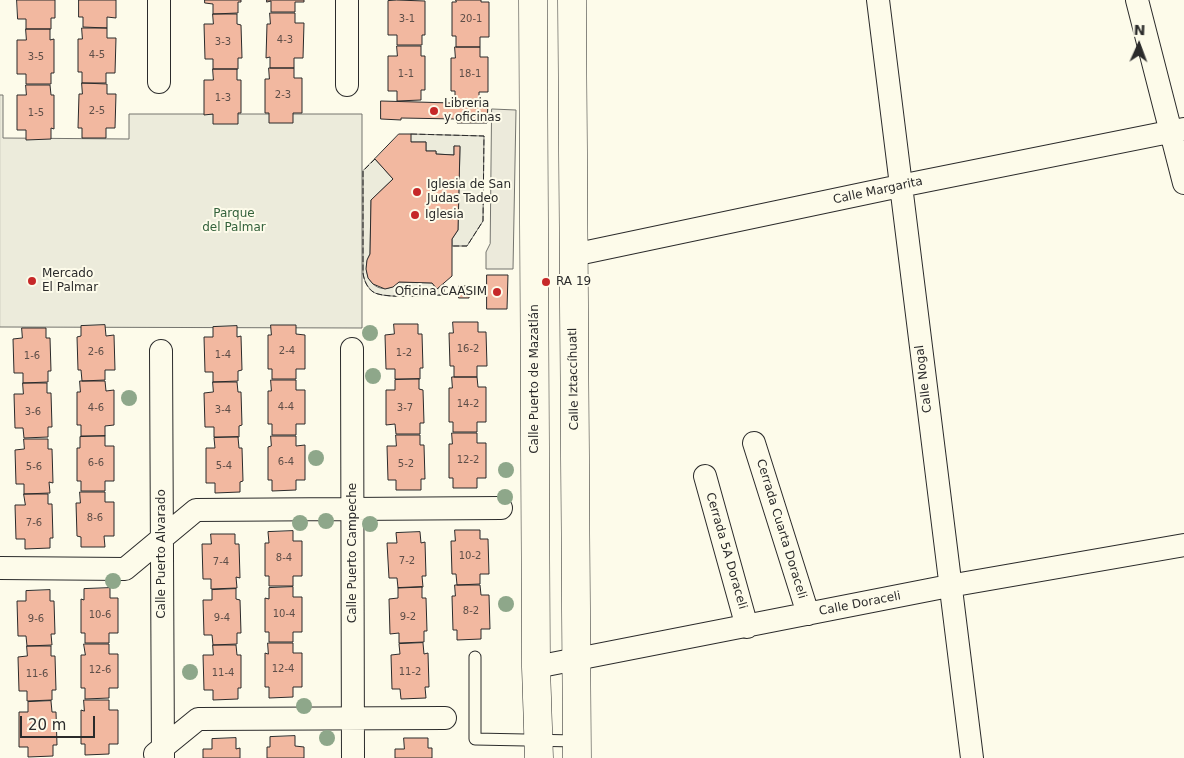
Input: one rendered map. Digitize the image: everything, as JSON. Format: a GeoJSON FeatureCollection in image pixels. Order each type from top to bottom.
{"type":"FeatureCollection","features":[{"type":"Feature","properties":{"kind":"main road","name":"Calle Puerto de Mazatlán"},"geometry":{"type":"LineString","coordinates":[[533,0],[536,667],[539,749]]}},
{"type":"Feature","properties":{"kind":"main road","name":"Calle Iztaccíhuatl"},"geometry":{"type":"LineString","coordinates":[[572,0],[577,750]]}},
{"type":"Feature","properties":{"kind":"main road"},"geometry":{"type":"LineString","coordinates":[[534,107],[572,106]]}},
{"type":"Feature","properties":{"kind":"street"},"geometry":{"type":"LineString","coordinates":[[159,0],[159,82]]}},
{"type":"Feature","properties":{"kind":"street"},"geometry":{"type":"LineString","coordinates":[[347,0],[347,84]]}},
{"type":"Feature","properties":{"kind":"street","name":"Calle Nogal"},"geometry":{"type":"LineString","coordinates":[[878,0],[949,586],[972,758]]}},
{"type":"Feature","properties":{"kind":"street"},"geometry":{"type":"LineString","coordinates":[[1137,0],[1177,131],[1184,183]]}},
{"type":"Feature","properties":{"kind":"street","name":"Calle Margarita"},"geometry":{"type":"LineString","coordinates":[[573,256],[900,186],[1177,131]]}},
{"type":"Feature","properties":{"kind":"street","name":"Calle Puerto Campeche"},"geometry":{"type":"LineString","coordinates":[[352,349],[353,758]]}},
{"type":"Feature","properties":{"kind":"street","name":"Calle Puerto Alvarado"},"geometry":{"type":"LineString","coordinates":[[159,754],[162,538],[161,351]]}},
{"type":"Feature","properties":{"kind":"street","name":"Cerrada Cuarta Doraceli"},"geometry":{"type":"LineString","coordinates":[[754,443],[808,614]]}},
{"type":"Feature","properties":{"kind":"street","name":"Cerrada 5A Doraceli"},"geometry":{"type":"LineString","coordinates":[[705,476],[747,626]]}},
{"type":"Feature","properties":{"kind":"street"},"geometry":{"type":"LineString","coordinates":[[0,568],[125,569],[196,510],[501,508]]}},
{"type":"Feature","properties":{"kind":"street","name":"Calle Doraceli"},"geometry":{"type":"LineString","coordinates":[[536,667],[949,586],[1184,545]]}},
{"type":"Feature","properties":{"kind":"street"},"geometry":{"type":"LineString","coordinates":[[159,754],[198,719],[445,718]]}},
{"type":"Feature","properties":{"kind":"lane"},"geometry":{"type":"LineString","coordinates":[[475,657],[475,739],[539,749],[577,750]]}},
{"type":"Feature","properties":{"kind":"green space","name":"Parque del Palmar"},"geometry":{"type":"Polygon","coordinates":[[[0,95],[3,95],[3,138],[129,139],[129,114],[362,114],[362,328],[0,327],[0,95]]]}},
{"type":"Feature","properties":{"kind":"green space"},"geometry":{"type":"Polygon","coordinates":[[[411,134],[484,136],[483,221],[467,246],[452,246],[452,239],[458,230],[460,147],[454,146],[454,155],[436,154],[436,151],[426,151],[426,142],[411,142],[411,134]]]}},
{"type":"Feature","properties":{"kind":"green space"},"geometry":{"type":"Polygon","coordinates":[[[375,159],[393,179],[371,200],[370,254],[367,262],[368,277],[377,287],[384,289],[399,282],[432,283],[437,289],[444,284],[444,295],[381,295],[370,289],[364,279],[363,171],[375,159]]]}},
{"type":"Feature","properties":{"kind":"shaded area"},"geometry":{"type":"Polygon","coordinates":[[[492,109],[516,110],[513,269],[486,269],[486,252],[490,244],[492,109]]]}},
{"type":"Feature","properties":{"kind":"building"},"geometry":{"type":"Polygon","coordinates":[[[17,0],[55,0],[55,18],[51,18],[51,29],[26,29],[26,19],[18,19],[17,0]]]}},
{"type":"Feature","properties":{"kind":"building"},"geometry":{"type":"Polygon","coordinates":[[[79,0],[116,0],[116,18],[107,17],[107,28],[83,27],[83,17],[79,17],[79,0]]]}},
{"type":"Feature","properties":{"kind":"building"},"geometry":{"type":"Polygon","coordinates":[[[205,0],[241,0],[241,2],[238,2],[238,13],[213,14],[213,4],[205,3],[205,0]]]}},
{"type":"Feature","properties":{"kind":"building"},"geometry":{"type":"Polygon","coordinates":[[[267,0],[304,0],[304,2],[295,2],[295,12],[271,12],[271,1],[267,2],[267,0]]]}},
{"type":"Feature","properties":{"kind":"building"},"geometry":{"type":"Polygon","coordinates":[[[456,0],[481,0],[481,2],[489,2],[489,37],[480,37],[480,47],[456,47],[456,36],[452,36],[452,2],[456,2],[456,0]]]}},
{"type":"Feature","properties":{"kind":"building"},"geometry":{"type":"Polygon","coordinates":[[[388,1],[425,1],[425,35],[422,35],[422,45],[397,45],[397,35],[388,35],[388,1]]]}},
{"type":"Feature","properties":{"kind":"building"},"geometry":{"type":"Polygon","coordinates":[[[270,13],[295,13],[295,23],[304,23],[303,58],[294,58],[294,68],[270,68],[270,57],[266,58],[267,24],[270,24],[270,13]]]}},
{"type":"Feature","properties":{"kind":"building"},"geometry":{"type":"Polygon","coordinates":[[[213,14],[237,14],[237,24],[241,25],[242,58],[238,58],[238,69],[213,69],[213,59],[205,59],[204,24],[213,24],[213,14]]]}},
{"type":"Feature","properties":{"kind":"building"},"geometry":{"type":"Polygon","coordinates":[[[82,28],[107,28],[107,38],[116,38],[115,73],[106,73],[106,83],[82,83],[82,72],[78,72],[78,39],[82,39],[82,28]]]}},
{"type":"Feature","properties":{"kind":"building"},"geometry":{"type":"Polygon","coordinates":[[[26,29],[50,29],[50,40],[54,39],[54,73],[51,73],[51,84],[26,84],[26,74],[17,74],[17,40],[26,40],[26,29]]]}},
{"type":"Feature","properties":{"kind":"building"},"geometry":{"type":"Polygon","coordinates":[[[397,46],[421,46],[421,56],[425,56],[425,90],[421,90],[421,100],[397,101],[397,91],[388,91],[388,56],[397,56],[397,46]]]}},
{"type":"Feature","properties":{"kind":"building"},"geometry":{"type":"Polygon","coordinates":[[[455,47],[480,47],[480,57],[488,57],[488,92],[479,92],[479,102],[455,102],[455,91],[451,91],[451,58],[455,58],[455,47]]]}},
{"type":"Feature","properties":{"kind":"building"},"geometry":{"type":"Polygon","coordinates":[[[269,68],[294,68],[294,78],[302,78],[302,113],[293,113],[293,123],[269,123],[269,113],[265,113],[265,79],[269,79],[269,68]]]}},
{"type":"Feature","properties":{"kind":"building"},"geometry":{"type":"Polygon","coordinates":[[[213,69],[237,69],[237,80],[241,80],[241,113],[238,113],[238,124],[213,124],[213,114],[204,115],[204,80],[213,80],[213,69]]]}},
{"type":"Feature","properties":{"kind":"building"},"geometry":{"type":"Polygon","coordinates":[[[82,83],[107,84],[107,94],[116,94],[115,128],[106,128],[106,138],[82,138],[82,128],[78,128],[79,94],[82,94],[82,83]]]}},
{"type":"Feature","properties":{"kind":"building"},"geometry":{"type":"Polygon","coordinates":[[[26,85],[50,85],[51,95],[54,95],[54,129],[51,128],[51,139],[26,140],[26,130],[17,130],[17,95],[26,95],[26,85]]]}},
{"type":"Feature","properties":{"kind":"building","name":"Libreria y oficinas"},"geometry":{"type":"Polygon","coordinates":[[[381,101],[488,104],[487,123],[457,123],[457,119],[381,119],[381,101]]]}},
{"type":"Feature","properties":{"kind":"building","name":"Iglesia"},"geometry":{"type":"Polygon","coordinates":[[[399,134],[411,134],[411,142],[426,142],[426,151],[436,151],[436,154],[454,155],[454,146],[460,146],[458,230],[452,239],[452,276],[437,289],[432,283],[399,282],[393,287],[385,289],[373,284],[368,278],[366,269],[370,254],[371,200],[393,179],[375,159],[399,134]]]}},
{"type":"Feature","properties":{"kind":"building","name":"Oficina CAASIM"},"geometry":{"type":"Polygon","coordinates":[[[487,275],[508,275],[507,309],[487,309],[487,275]]]}},
{"type":"Feature","properties":{"kind":"building"},"geometry":{"type":"Polygon","coordinates":[[[459,286],[469,286],[469,298],[459,298],[459,286]]]}},
{"type":"Feature","properties":{"kind":"building"},"geometry":{"type":"Polygon","coordinates":[[[453,322],[478,322],[478,332],[486,332],[487,366],[477,366],[477,377],[454,377],[454,366],[450,366],[449,333],[453,333],[453,322]]]}},
{"type":"Feature","properties":{"kind":"building"},"geometry":{"type":"Polygon","coordinates":[[[394,324],[418,324],[418,334],[422,334],[423,368],[420,368],[420,379],[395,379],[395,369],[386,369],[385,335],[394,334],[394,324]]]}},
{"type":"Feature","properties":{"kind":"building"},"geometry":{"type":"Polygon","coordinates":[[[105,325],[106,336],[114,335],[115,370],[105,370],[105,380],[82,381],[81,370],[78,370],[77,337],[81,336],[81,326],[105,325]]]}},
{"type":"Feature","properties":{"kind":"building"},"geometry":{"type":"Polygon","coordinates":[[[271,325],[296,325],[296,334],[305,335],[305,369],[296,369],[296,379],[272,379],[272,369],[268,369],[268,335],[271,335],[271,325]]]}},
{"type":"Feature","properties":{"kind":"building"},"geometry":{"type":"Polygon","coordinates":[[[237,326],[237,337],[241,336],[242,370],[238,371],[238,381],[213,382],[213,372],[205,372],[204,337],[213,337],[213,327],[237,326]]]}},
{"type":"Feature","properties":{"kind":"building"},"geometry":{"type":"Polygon","coordinates":[[[22,328],[46,328],[46,338],[50,338],[51,371],[48,371],[48,382],[23,383],[23,373],[14,373],[13,339],[22,338],[22,328]]]}},
{"type":"Feature","properties":{"kind":"building"},"geometry":{"type":"Polygon","coordinates":[[[452,377],[477,377],[478,387],[486,387],[486,422],[477,422],[477,432],[453,432],[453,422],[449,422],[449,388],[452,388],[452,377]]]}},
{"type":"Feature","properties":{"kind":"building"},"geometry":{"type":"Polygon","coordinates":[[[419,379],[419,389],[423,390],[424,423],[420,423],[420,434],[396,434],[395,424],[386,425],[386,390],[395,390],[395,380],[419,379]]]}},
{"type":"Feature","properties":{"kind":"building"},"geometry":{"type":"Polygon","coordinates":[[[271,380],[296,380],[296,390],[305,390],[305,424],[296,424],[296,435],[272,435],[272,424],[268,424],[268,391],[271,391],[271,380]]]}},
{"type":"Feature","properties":{"kind":"building"},"geometry":{"type":"Polygon","coordinates":[[[80,381],[105,381],[106,391],[114,390],[114,425],[105,426],[105,436],[81,436],[81,425],[77,425],[77,392],[80,392],[80,381]]]}},
{"type":"Feature","properties":{"kind":"building"},"geometry":{"type":"Polygon","coordinates":[[[213,382],[237,382],[238,392],[241,392],[242,425],[239,426],[239,437],[214,437],[214,427],[205,427],[204,393],[213,392],[213,382]]]}},
{"type":"Feature","properties":{"kind":"building"},"geometry":{"type":"Polygon","coordinates":[[[23,383],[47,383],[47,393],[51,393],[52,427],[48,427],[48,437],[24,438],[23,428],[15,428],[14,394],[23,394],[23,383]]]}},
{"type":"Feature","properties":{"kind":"building"},"geometry":{"type":"Polygon","coordinates":[[[452,433],[477,433],[477,443],[486,443],[486,478],[477,478],[477,488],[453,488],[453,478],[449,478],[449,444],[452,444],[452,433]]]}},
{"type":"Feature","properties":{"kind":"building"},"geometry":{"type":"Polygon","coordinates":[[[396,435],[420,435],[420,445],[424,445],[425,479],[421,479],[421,490],[396,490],[396,480],[388,480],[387,446],[396,446],[396,435]]]}},
{"type":"Feature","properties":{"kind":"building"},"geometry":{"type":"Polygon","coordinates":[[[105,436],[105,446],[114,446],[114,481],[105,481],[105,491],[81,491],[81,481],[77,481],[77,448],[80,448],[80,437],[105,436]]]}},
{"type":"Feature","properties":{"kind":"building"},"geometry":{"type":"Polygon","coordinates":[[[271,436],[296,436],[296,446],[305,445],[305,480],[296,480],[296,490],[272,491],[272,480],[268,480],[268,447],[271,446],[271,436]]]}},
{"type":"Feature","properties":{"kind":"building"},"geometry":{"type":"Polygon","coordinates":[[[238,437],[239,448],[242,448],[243,481],[240,482],[240,492],[215,493],[215,483],[206,483],[206,448],[215,448],[214,438],[238,437]]]}},
{"type":"Feature","properties":{"kind":"building"},"geometry":{"type":"Polygon","coordinates":[[[24,439],[48,439],[48,449],[52,449],[53,483],[49,482],[50,493],[24,494],[24,484],[16,484],[15,450],[24,449],[24,439]]]}},
{"type":"Feature","properties":{"kind":"building"},"geometry":{"type":"Polygon","coordinates":[[[80,492],[105,492],[105,502],[114,502],[114,536],[104,536],[105,547],[81,547],[81,537],[77,536],[76,503],[80,503],[80,492]]]}},
{"type":"Feature","properties":{"kind":"building"},"geometry":{"type":"Polygon","coordinates":[[[24,494],[48,494],[48,504],[52,504],[53,538],[50,538],[50,548],[25,549],[25,539],[16,539],[15,505],[25,505],[24,494]]]}},
{"type":"Feature","properties":{"kind":"building"},"geometry":{"type":"Polygon","coordinates":[[[455,530],[480,530],[480,539],[488,539],[489,574],[480,574],[480,584],[457,585],[456,574],[452,574],[451,541],[455,541],[455,530]]]}},
{"type":"Feature","properties":{"kind":"building"},"geometry":{"type":"Polygon","coordinates":[[[293,531],[293,541],[302,541],[302,576],[293,576],[293,586],[269,586],[269,576],[265,576],[265,543],[269,543],[268,532],[293,531]]]}},
{"type":"Feature","properties":{"kind":"building"},"geometry":{"type":"Polygon","coordinates":[[[420,532],[421,543],[425,542],[426,576],[422,576],[423,587],[398,588],[397,578],[389,578],[387,543],[397,543],[396,533],[420,532]]]}},
{"type":"Feature","properties":{"kind":"building"},"geometry":{"type":"Polygon","coordinates":[[[211,534],[235,534],[235,544],[239,544],[240,578],[236,577],[237,588],[211,589],[211,579],[203,579],[202,544],[211,544],[211,534]]]}},
{"type":"Feature","properties":{"kind":"building"},"geometry":{"type":"Polygon","coordinates":[[[455,585],[480,585],[481,595],[489,595],[490,629],[481,629],[481,639],[457,640],[457,630],[453,630],[452,596],[455,596],[455,585]]]}},
{"type":"Feature","properties":{"kind":"building"},"geometry":{"type":"Polygon","coordinates":[[[293,587],[293,597],[302,597],[302,632],[293,632],[293,642],[269,642],[269,632],[265,632],[265,598],[269,599],[269,588],[293,587]]]}},
{"type":"Feature","properties":{"kind":"building"},"geometry":{"type":"Polygon","coordinates":[[[422,587],[422,598],[426,598],[427,631],[424,631],[424,642],[399,643],[399,633],[390,634],[389,599],[398,598],[398,588],[422,587]]]}},
{"type":"Feature","properties":{"kind":"building"},"geometry":{"type":"Polygon","coordinates":[[[110,588],[110,598],[118,598],[118,633],[109,633],[109,643],[85,643],[85,633],[81,633],[81,599],[84,600],[84,589],[110,588]]]}},
{"type":"Feature","properties":{"kind":"building"},"geometry":{"type":"Polygon","coordinates":[[[236,589],[236,599],[240,600],[241,633],[237,633],[237,644],[213,645],[212,635],[204,635],[203,600],[212,600],[212,590],[236,589]]]}},
{"type":"Feature","properties":{"kind":"building"},"geometry":{"type":"Polygon","coordinates":[[[50,590],[50,601],[54,601],[55,634],[51,634],[52,645],[27,646],[26,636],[18,636],[17,601],[26,601],[26,591],[50,590]]]}},
{"type":"Feature","properties":{"kind":"building"},"geometry":{"type":"Polygon","coordinates":[[[268,643],[293,643],[293,653],[302,653],[302,687],[293,687],[293,697],[269,698],[269,687],[265,687],[265,653],[268,654],[268,643]]]}},
{"type":"Feature","properties":{"kind":"building"},"geometry":{"type":"Polygon","coordinates":[[[423,643],[424,654],[428,653],[429,687],[425,687],[426,698],[401,699],[400,689],[392,689],[391,655],[400,654],[399,644],[423,643]]]}},
{"type":"Feature","properties":{"kind":"building"},"geometry":{"type":"Polygon","coordinates":[[[84,644],[109,644],[109,654],[118,654],[118,688],[109,688],[109,698],[85,699],[85,688],[81,688],[81,655],[85,655],[84,644]]]}},
{"type":"Feature","properties":{"kind":"building"},"geometry":{"type":"Polygon","coordinates":[[[213,645],[236,645],[237,655],[241,655],[241,688],[238,688],[238,699],[213,700],[213,690],[204,690],[203,655],[213,655],[213,645]]]}},
{"type":"Feature","properties":{"kind":"building"},"geometry":{"type":"Polygon","coordinates":[[[27,646],[51,646],[51,656],[55,656],[56,690],[52,690],[52,700],[27,701],[27,691],[19,691],[18,657],[27,656],[27,646]]]}},
{"type":"Feature","properties":{"kind":"building"},"geometry":{"type":"Polygon","coordinates":[[[84,700],[109,700],[109,710],[118,710],[118,744],[109,744],[109,754],[85,755],[85,744],[81,744],[81,710],[84,711],[84,700]]]}},
{"type":"Feature","properties":{"kind":"building"},"geometry":{"type":"Polygon","coordinates":[[[51,701],[52,712],[56,712],[57,745],[53,745],[53,756],[28,757],[28,747],[19,747],[19,712],[28,712],[28,702],[51,701]]]}},
{"type":"Feature","properties":{"kind":"building"},"geometry":{"type":"Polygon","coordinates":[[[295,736],[295,746],[304,747],[304,758],[267,758],[267,747],[270,747],[270,737],[295,736]]]}},
{"type":"Feature","properties":{"kind":"building"},"geometry":{"type":"Polygon","coordinates":[[[236,738],[236,749],[240,748],[240,758],[203,758],[203,749],[212,749],[212,739],[236,738]]]}},
{"type":"Feature","properties":{"kind":"building"},"geometry":{"type":"Polygon","coordinates":[[[404,738],[428,738],[428,748],[432,748],[432,758],[395,758],[395,749],[404,749],[404,738]]]}},
{"type":"Feature","properties":{"kind":"fence"},"geometry":{"type":"LineString","coordinates":[[411,134],[484,136],[483,221],[467,246],[452,246]]}},
{"type":"Feature","properties":{"kind":"fence"},"geometry":{"type":"LineString","coordinates":[[375,159],[363,171],[363,273],[367,285],[370,290],[382,295],[409,296],[444,295],[444,284]]}},
{"type":"Feature","properties":{"kind":"place","name":"Libreria y oficinas"},"geometry":{"type":"Point","coordinates":[434,111]}},
{"type":"Feature","properties":{"kind":"place","name":"Iglesia de San Judas Tadeo"},"geometry":{"type":"Point","coordinates":[417,192]}},
{"type":"Feature","properties":{"kind":"place","name":"Iglesia"},"geometry":{"type":"Point","coordinates":[415,215]}},
{"type":"Feature","properties":{"kind":"place","name":"Mercado El Palmar"},"geometry":{"type":"Point","coordinates":[32,281]}},
{"type":"Feature","properties":{"kind":"place","name":"RA 19"},"geometry":{"type":"Point","coordinates":[546,282]}},
{"type":"Feature","properties":{"kind":"place","name":"Oficina CAASIM"},"geometry":{"type":"Point","coordinates":[497,292]}}]}
